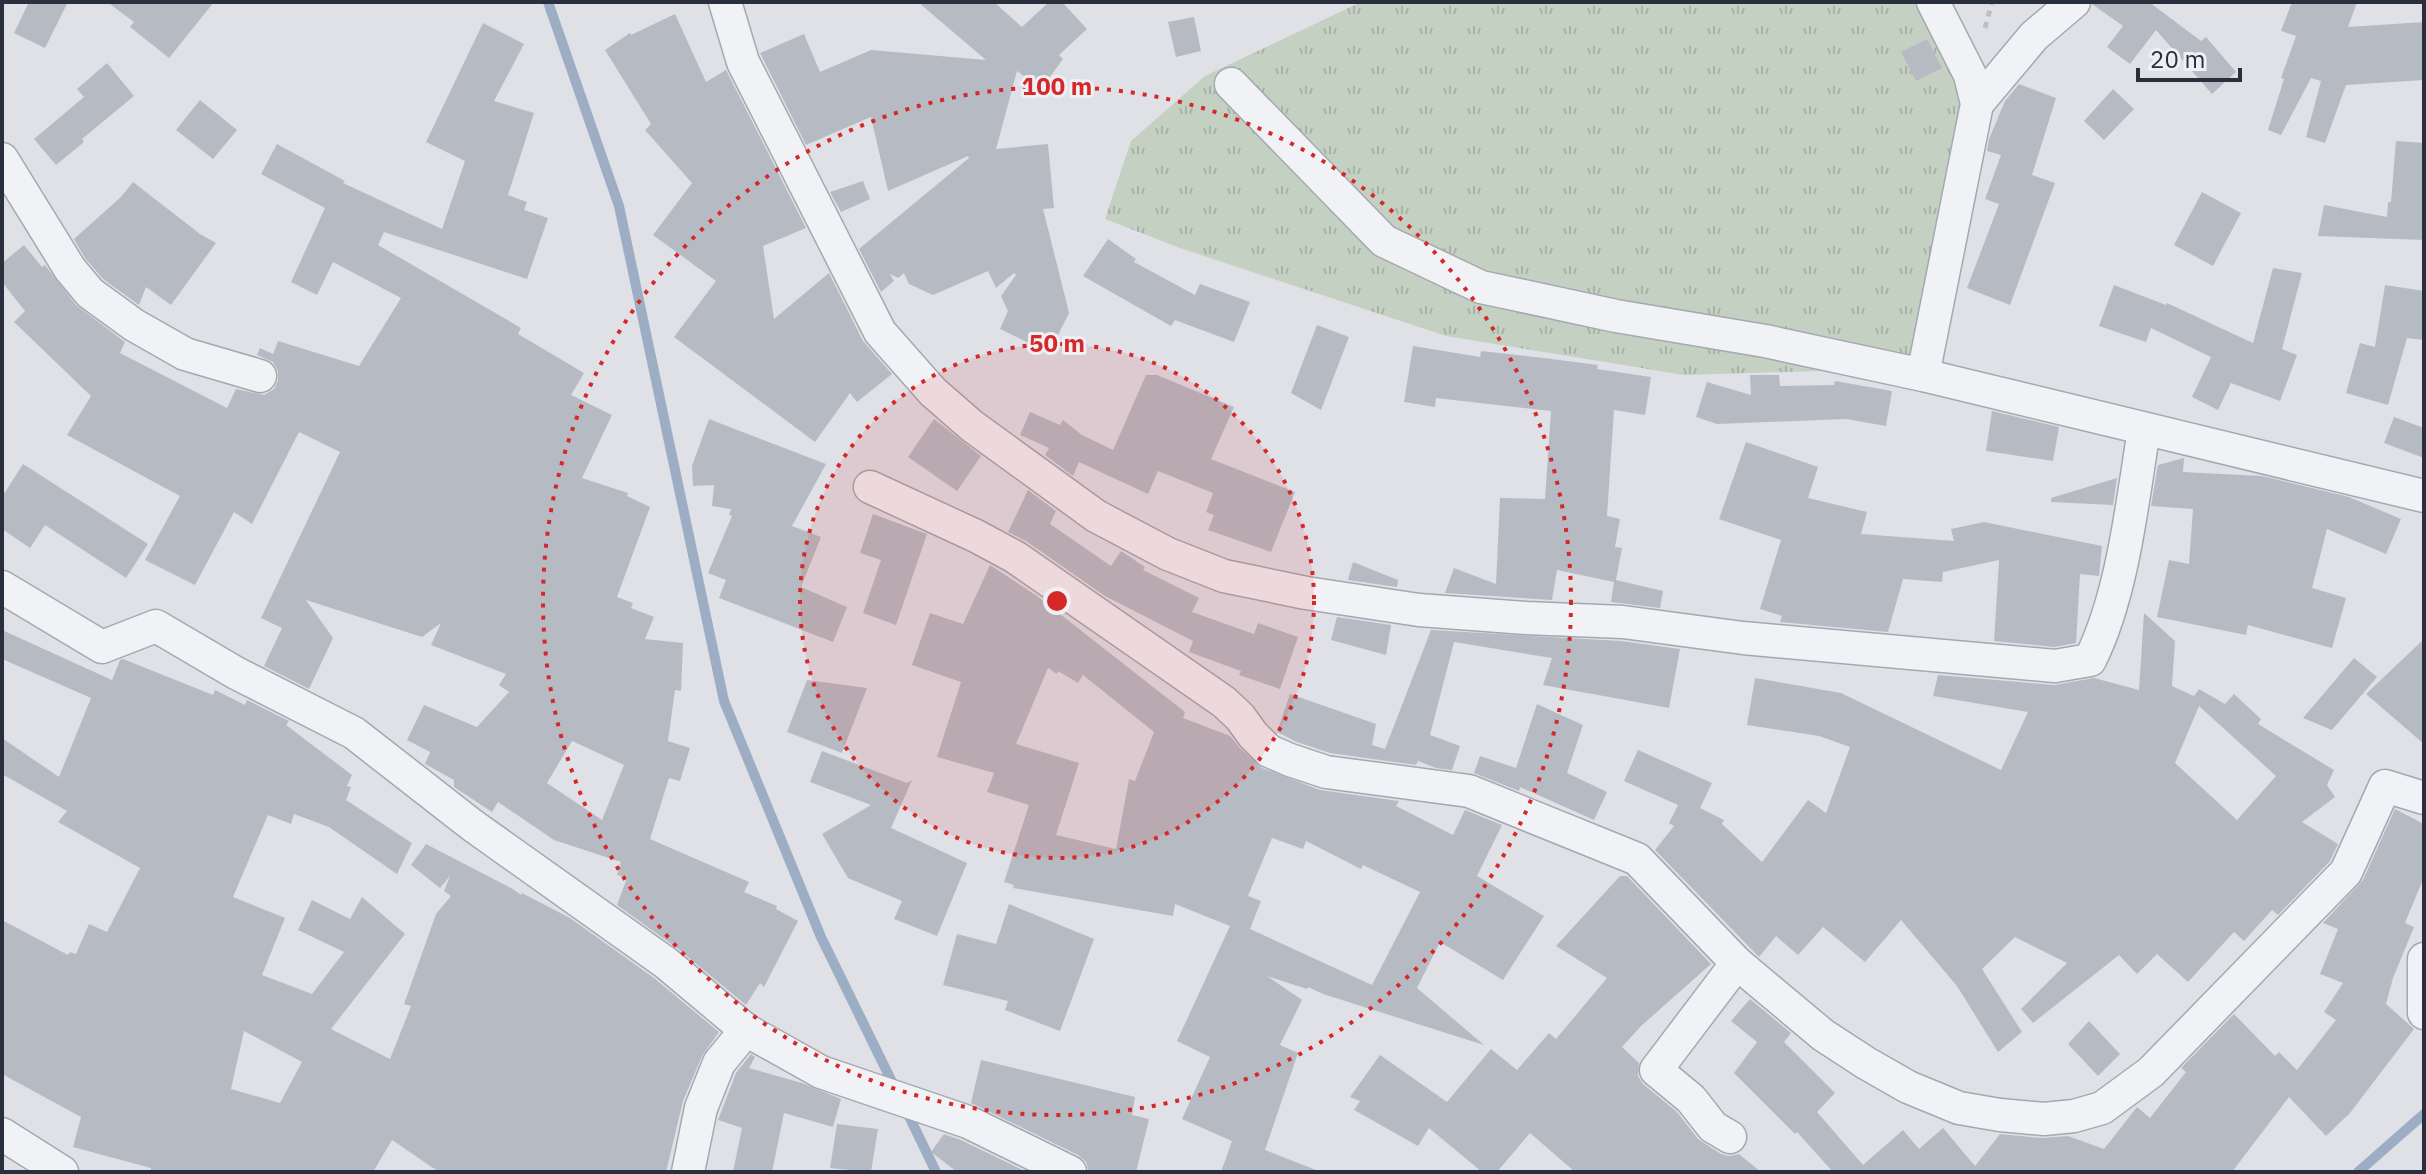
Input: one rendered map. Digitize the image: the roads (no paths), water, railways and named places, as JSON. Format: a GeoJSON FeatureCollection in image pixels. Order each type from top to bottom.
{"type":"FeatureCollection","features":[{"type":"Feature","properties":{"kind":"street"},"geometry":{"type":"LineString","coordinates":[[725,2],[743,62],[880,332],[933,392],[1023,465],[1096,516],[1168,554],[1224,576],[1306,593],[1419,610],[1623,622],[1743,638],[2055,666],[2090,660],[2099,643],[2123,557],[2144,430]]}},
{"type":"Feature","properties":{"kind":"street"},"geometry":{"type":"LineString","coordinates":[[1923,375],[1977,104],[1970,75],[1933,2]]}},
{"type":"Feature","properties":{"kind":"street"},"geometry":{"type":"LineString","coordinates":[[1977,104],[2034,36],[2074,2]]}},
{"type":"Feature","properties":{"kind":"street"},"geometry":{"type":"LineString","coordinates":[[1231,84],[1384,241],[1481,287],[1616,316],[1765,341],[1923,375],[2424,496]]}},
{"type":"Feature","properties":{"kind":"street"},"geometry":{"type":"LineString","coordinates":[[2,159],[70,269],[90,293],[134,325],[185,354],[260,376]]}},
{"type":"Feature","properties":{"kind":"street"},"geometry":{"type":"LineString","coordinates":[[870,487],[1015,557],[1224,702],[1269,751],[1326,772],[1469,791],[1637,859],[1737,963],[1823,1035],[1908,1087],[1959,1108],[2044,1119],[2074,1116],[2102,1108],[2151,1072],[2346,872],[2385,786],[2424,798]]}},
{"type":"Feature","properties":{"kind":"street"},"geometry":{"type":"LineString","coordinates":[[2,587],[102,647],[156,626],[236,673],[354,733],[472,825],[666,963],[746,1030],[821,1072],[968,1122],[1070,1172]]}},
{"type":"Feature","properties":{"kind":"street"},"geometry":{"type":"LineString","coordinates":[[2424,959],[2424,1013]]}},
{"type":"Feature","properties":{"kind":"street"},"geometry":{"type":"LineString","coordinates":[[1730,1137],[1713,1127],[1691,1099],[1656,1070],[1737,963]]}},
{"type":"Feature","properties":{"kind":"street"},"geometry":{"type":"LineString","coordinates":[[688,1172],[701,1108],[719,1063],[746,1030]]}},
{"type":"Feature","properties":{"kind":"street"},"geometry":{"type":"LineString","coordinates":[[2,1134],[62,1172]]}},
{"type":"Feature","properties":{"kind":"waterway"},"geometry":{"type":"LineString","coordinates":[[548,2],[619,206],[724,701],[821,937],[895,1088]]}},
{"type":"Feature","properties":{"kind":"waterway"},"geometry":{"type":"LineString","coordinates":[[906,1110],[936,1172]]}},
{"type":"Feature","properties":{"kind":"waterway"},"geometry":{"type":"LineString","coordinates":[[2358,1172],[2424,1114]]}}]}
